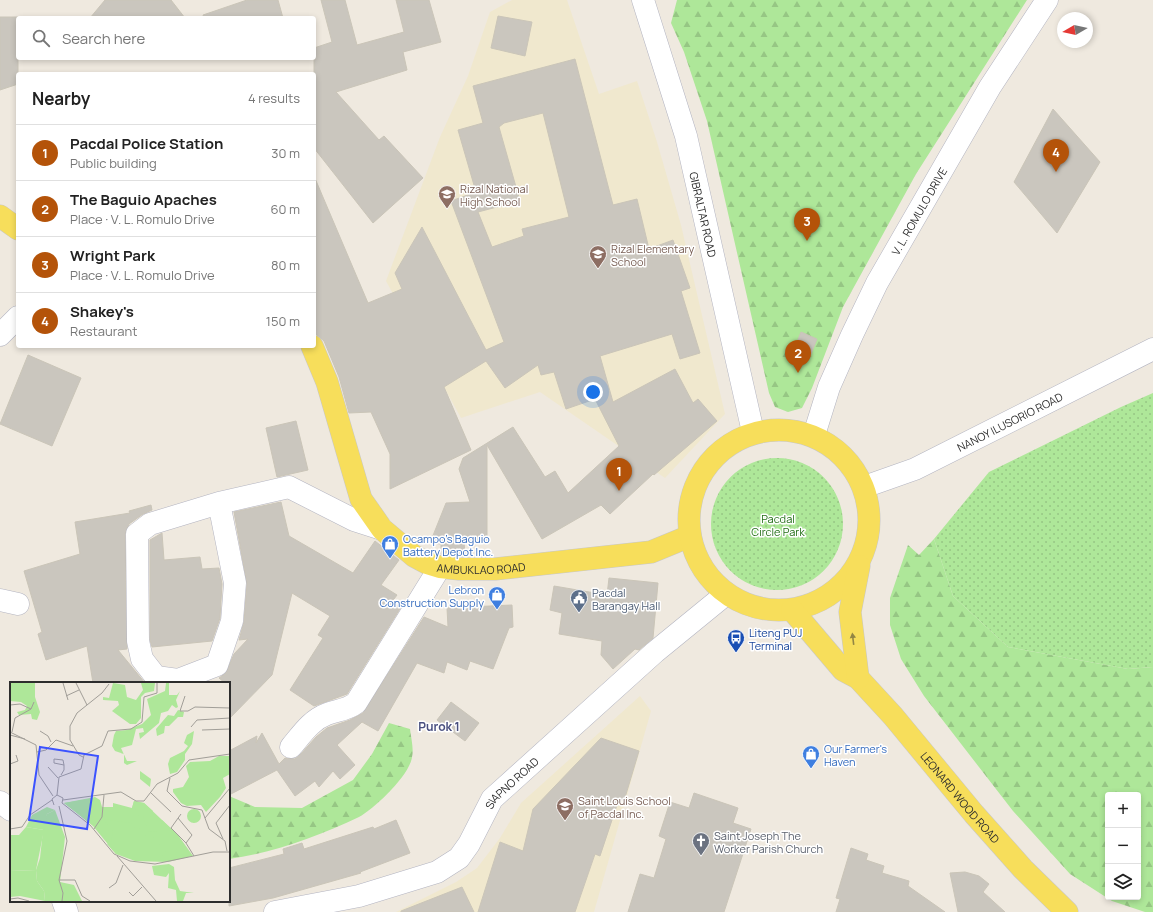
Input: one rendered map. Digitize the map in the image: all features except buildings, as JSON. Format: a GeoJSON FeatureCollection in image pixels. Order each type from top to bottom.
{"type":"FeatureCollection","features":[{"type":"Feature","properties":{"kind":"main road"},"geometry":{"type":"LineString","coordinates":[[0,216],[16,228]]}},
{"type":"Feature","properties":{"kind":"main road","name":"AMBUKLAO ROAD"},"geometry":{"type":"LineString","coordinates":[[313,348],[327,382],[361,499],[382,529],[414,556],[440,567],[495,569],[651,552],[690,536]]}},
{"type":"Feature","properties":{"kind":"main road"},"geometry":{"type":"LineString","coordinates":[[858,678],[850,612],[859,564],[869,537],[864,487],[852,465],[835,447],[814,435],[784,428],[753,432],[729,443],[709,461],[696,484],[691,498],[689,510],[690,536],[703,568],[726,594],[745,604],[765,610],[792,610],[812,605],[831,595],[847,581],[859,564]]}},
{"type":"Feature","properties":{"kind":"main road","name":"LEONARD WOOD ROAD"},"geometry":{"type":"LineString","coordinates":[[792,610],[843,670],[858,678],[893,716],[1014,860],[1067,912]]}},
{"type":"Feature","properties":{"kind":"street","name":"GIBRALTAR ROAD"},"geometry":{"type":"LineString","coordinates":[[643,0],[686,136],[753,432]]}},
{"type":"Feature","properties":{"kind":"street","name":"V. L. ROMULO DRIVE"},"geometry":{"type":"LineString","coordinates":[[814,435],[829,387],[877,283],[990,87],[1047,0]]}},
{"type":"Feature","properties":{"kind":"street"},"geometry":{"type":"LineString","coordinates":[[0,335],[16,319]]}},
{"type":"Feature","properties":{"kind":"street","name":"NANOY ILUSORIO ROAD"},"geometry":{"type":"LineString","coordinates":[[864,487],[915,469],[1153,349]]}},
{"type":"Feature","properties":{"kind":"street"},"geometry":{"type":"LineString","coordinates":[[219,503],[235,583],[232,621],[217,665],[178,680],[156,677],[142,659],[138,641],[137,534],[150,524],[219,503],[289,487],[354,520],[382,529]]}},
{"type":"Feature","properties":{"kind":"street"},"geometry":{"type":"LineString","coordinates":[[291,747],[310,724],[326,714],[349,708],[356,703],[440,567]]}},
{"type":"Feature","properties":{"kind":"street","name":"SIAPNO ROAD"},"geometry":{"type":"LineString","coordinates":[[274,912],[359,896],[437,872],[459,858],[469,844],[492,799],[655,652],[726,594]]}},
{"type":"Feature","properties":{"kind":"street"},"geometry":{"type":"LineString","coordinates":[[0,802],[10,809]]}},
{"type":"Feature","properties":{"kind":"shaded area","name":"Rizal Elementary School"},"geometry":{"type":"Polygon","coordinates":[[[512,0],[567,0],[599,94],[637,81],[657,142],[681,225],[725,414],[665,478],[540,392],[461,418],[386,281],[440,137],[468,76],[490,12],[512,0]]]}},
{"type":"Feature","properties":{"kind":"shaded area","name":"Saint Louis School of Pacdal Inc."},"geometry":{"type":"Polygon","coordinates":[[[640,696],[651,711],[594,912],[396,912],[456,882],[477,868],[500,838],[521,803],[640,696]]]}},
{"type":"Feature","properties":{"kind":"green space"},"geometry":{"type":"Polygon","coordinates":[[[677,0],[1027,0],[916,174],[843,307],[812,388],[802,408],[788,412],[775,407],[769,393],[707,121],[684,52],[671,23],[677,0]]]}},
{"type":"Feature","properties":{"kind":"green space"},"geometry":{"type":"Polygon","coordinates":[[[1153,393],[1153,667],[1128,669],[1008,647],[953,596],[934,539],[989,472],[1121,407],[1153,393]]]}},
{"type":"Feature","properties":{"kind":"green space","name":"Pacdal Circle Park"},"geometry":{"type":"Polygon","coordinates":[[[784,458],[808,465],[824,477],[836,493],[842,511],[842,537],[836,555],[824,571],[808,583],[790,589],[770,590],[746,583],[730,571],[718,555],[712,537],[711,517],[718,493],[730,477],[746,465],[764,459],[784,458]]]}},
{"type":"Feature","properties":{"kind":"green space"},"geometry":{"type":"Polygon","coordinates":[[[934,539],[953,596],[1008,647],[1128,669],[1153,667],[1153,912],[1145,912],[1110,900],[1141,900],[1141,792],[1105,792],[1105,896],[1070,874],[1013,811],[924,696],[901,659],[890,625],[890,598],[908,545],[919,555],[934,539]]]}},
{"type":"Feature","properties":{"kind":"green space"},"geometry":{"type":"Polygon","coordinates":[[[389,723],[410,729],[413,754],[410,764],[405,773],[390,791],[366,813],[328,831],[296,843],[262,853],[230,859],[230,796],[255,807],[302,808],[353,780],[372,754],[389,723]]]}},
{"type":"Feature","properties":{"kind":"place","name":"Shakey's"},"geometry":{"type":"Point","coordinates":[1056,172]}},
{"type":"Feature","properties":{"kind":"place","name":"Rizal National High School"},"geometry":{"type":"Point","coordinates":[447,209]}},
{"type":"Feature","properties":{"kind":"place","name":"Wright Park"},"geometry":{"type":"Point","coordinates":[807,241]}},
{"type":"Feature","properties":{"kind":"place","name":"Rizal Elementary School"},"geometry":{"type":"Point","coordinates":[598,269]}},
{"type":"Feature","properties":{"kind":"place","name":"The Baguio Apaches"},"geometry":{"type":"Point","coordinates":[798,373]}},
{"type":"Feature","properties":{"kind":"place","name":"Pacdal Police Station"},"geometry":{"type":"Point","coordinates":[619,491]}},
{"type":"Feature","properties":{"kind":"place","name":"Ocampo's Baguio Battery Depot Inc."},"geometry":{"type":"Point","coordinates":[390,559]}},
{"type":"Feature","properties":{"kind":"place","name":"Lebron Construction Supply"},"geometry":{"type":"Point","coordinates":[497,610]}},
{"type":"Feature","properties":{"kind":"place","name":"Pacdal Barangay Hall"},"geometry":{"type":"Point","coordinates":[579,613]}},
{"type":"Feature","properties":{"kind":"place","name":"Liteng PUJ Terminal"},"geometry":{"type":"Point","coordinates":[736,653]}},
{"type":"Feature","properties":{"kind":"place","name":"Our Farmer's Haven"},"geometry":{"type":"Point","coordinates":[811,769]}},
{"type":"Feature","properties":{"kind":"place","name":"Saint Louis School of Pacdal Inc."},"geometry":{"type":"Point","coordinates":[565,821]}},
{"type":"Feature","properties":{"kind":"place","name":"Saint Joseph The Worker Parish Church"},"geometry":{"type":"Point","coordinates":[701,856]}},
{"type":"Feature","properties":{"kind":"district","name":"Purok 1"},"geometry":{"type":"Point","coordinates":[439,726]}}]}
